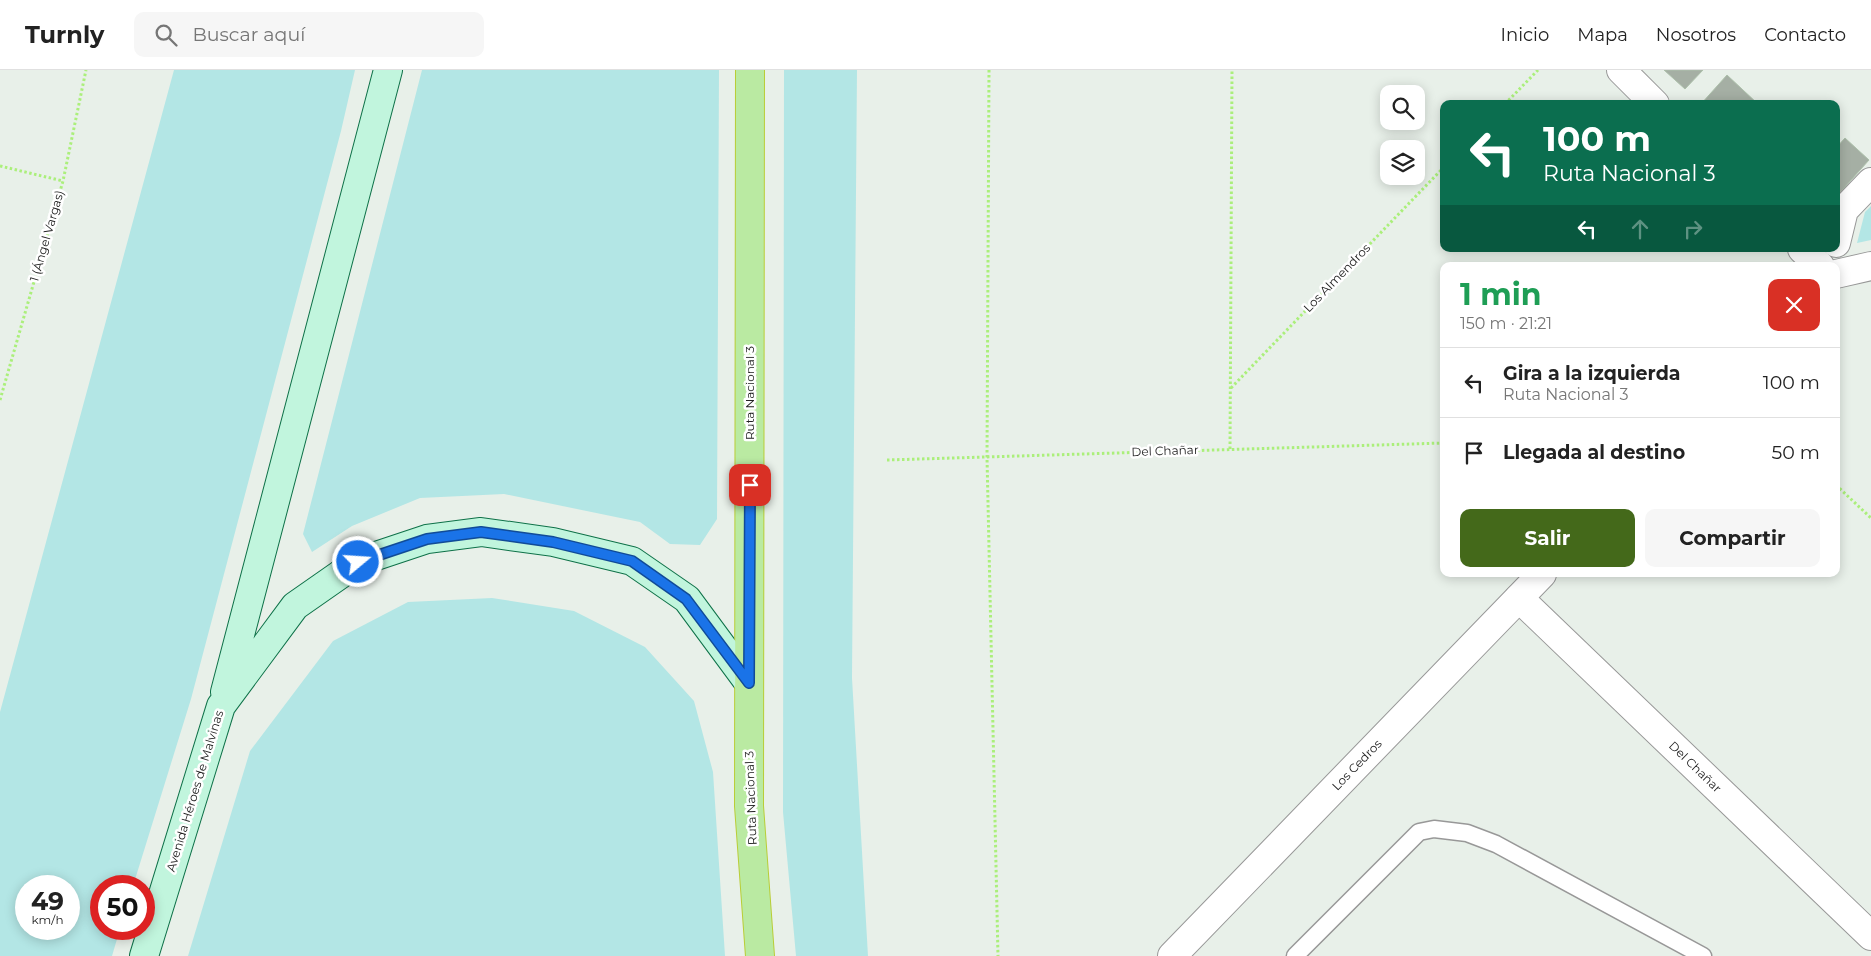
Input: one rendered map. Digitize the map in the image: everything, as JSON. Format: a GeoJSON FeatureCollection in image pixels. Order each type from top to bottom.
{"type":"FeatureCollection","features":[{"type":"Feature","properties":{"kind":"highway","name":"Ruta Nacional 3"},"geometry":{"type":"LineString","coordinates":[[750,70],[749,806],[760,956]]}},
{"type":"Feature","properties":{"kind":"main road"},"geometry":{"type":"LineString","coordinates":[[221,706],[388,70]]}},
{"type":"Feature","properties":{"kind":"main road","name":"Avenida Héroes de Malvinas"},"geometry":{"type":"LineString","coordinates":[[144,956],[221,706],[295,606],[358,562],[427,539],[481,532],[553,542],[632,561],[686,599],[749,683]]}},
{"type":"Feature","properties":{"kind":"street"},"geometry":{"type":"LineString","coordinates":[[1621,70],[1651,100]]}},
{"type":"Feature","properties":{"kind":"street"},"geometry":{"type":"LineString","coordinates":[[1840,227],[1844,210],[1871,182]]}},
{"type":"Feature","properties":{"kind":"street"},"geometry":{"type":"LineString","coordinates":[[1805,252],[1816,262]]}},
{"type":"Feature","properties":{"kind":"street"},"geometry":{"type":"LineString","coordinates":[[1840,273],[1871,266]]}},
{"type":"Feature","properties":{"kind":"street","name":"Los Cedros"},"geometry":{"type":"LineString","coordinates":[[1172,956],[1539,577]]}},
{"type":"Feature","properties":{"kind":"street","name":"Del Chañar"},"geometry":{"type":"LineString","coordinates":[[1518,598],[1871,936]]}},
{"type":"Feature","properties":{"kind":"lane"},"geometry":{"type":"LineString","coordinates":[[1295,956],[1419,832],[1434,829],[1467,834],[1496,844],[1703,956]]}},
{"type":"Feature","properties":{"kind":"path","name":"1 (Ángel Vargas)"},"geometry":{"type":"LineString","coordinates":[[0,400],[63,181],[86,70]]}},
{"type":"Feature","properties":{"kind":"path"},"geometry":{"type":"LineString","coordinates":[[989,70],[987,457],[998,956]]}},
{"type":"Feature","properties":{"kind":"path"},"geometry":{"type":"LineString","coordinates":[[1230,449],[1232,70]]}},
{"type":"Feature","properties":{"kind":"path"},"geometry":{"type":"LineString","coordinates":[[1509,100],[1538,70]]}},
{"type":"Feature","properties":{"kind":"path"},"geometry":{"type":"LineString","coordinates":[[0,166],[63,181]]}},
{"type":"Feature","properties":{"kind":"path","name":"Los Almendros"},"geometry":{"type":"LineString","coordinates":[[1230,389],[1440,172]]}},
{"type":"Feature","properties":{"kind":"path","name":"Del Chañar"},"geometry":{"type":"LineString","coordinates":[[887,460],[1440,443]]}},
{"type":"Feature","properties":{"kind":"path"},"geometry":{"type":"LineString","coordinates":[[1840,489],[1871,518]]}},
{"type":"Feature","properties":{"kind":"shaded area"},"geometry":{"type":"Polygon","coordinates":[[[174,70],[355,70],[341,131],[191,699],[136,875],[90,875],[90,940],[117,940],[112,956],[0,956],[0,712],[174,70]]]}},
{"type":"Feature","properties":{"kind":"shaded area"},"geometry":{"type":"Polygon","coordinates":[[[422,70],[719,70],[717,519],[700,545],[670,544],[640,522],[504,494],[420,498],[352,526],[312,552],[303,534],[422,70]]]}},
{"type":"Feature","properties":{"kind":"shaded area"},"geometry":{"type":"Polygon","coordinates":[[[784,70],[857,70],[852,678],[868,956],[796,956],[783,812],[784,70]]]}},
{"type":"Feature","properties":{"kind":"shaded area"},"geometry":{"type":"Polygon","coordinates":[[[1871,206],[1871,240],[1857,243],[1865,212],[1871,206]]]}},
{"type":"Feature","properties":{"kind":"shaded area"},"geometry":{"type":"Polygon","coordinates":[[[492,598],[574,611],[645,647],[694,701],[713,772],[725,956],[188,956],[250,751],[333,641],[408,602],[492,598]]]}},
{"type":"Feature","properties":{"kind":"building"},"geometry":{"type":"Polygon","coordinates":[[[1664,70],[1703,70],[1685,89],[1664,70]]]}},
{"type":"Feature","properties":{"kind":"building"},"geometry":{"type":"Polygon","coordinates":[[[1727,75],[1754,100],[1705,100],[1727,75]]]}},
{"type":"Feature","properties":{"kind":"building"},"geometry":{"type":"Polygon","coordinates":[[[1845,138],[1869,160],[1840,193],[1840,144],[1845,138]]]}},
{"type":"Feature","properties":{"kind":"route"},"geometry":{"type":"LineString","coordinates":[[358,562],[427,539],[481,532],[553,542],[632,561],[686,599],[749,683],[750,485]]}}]}
